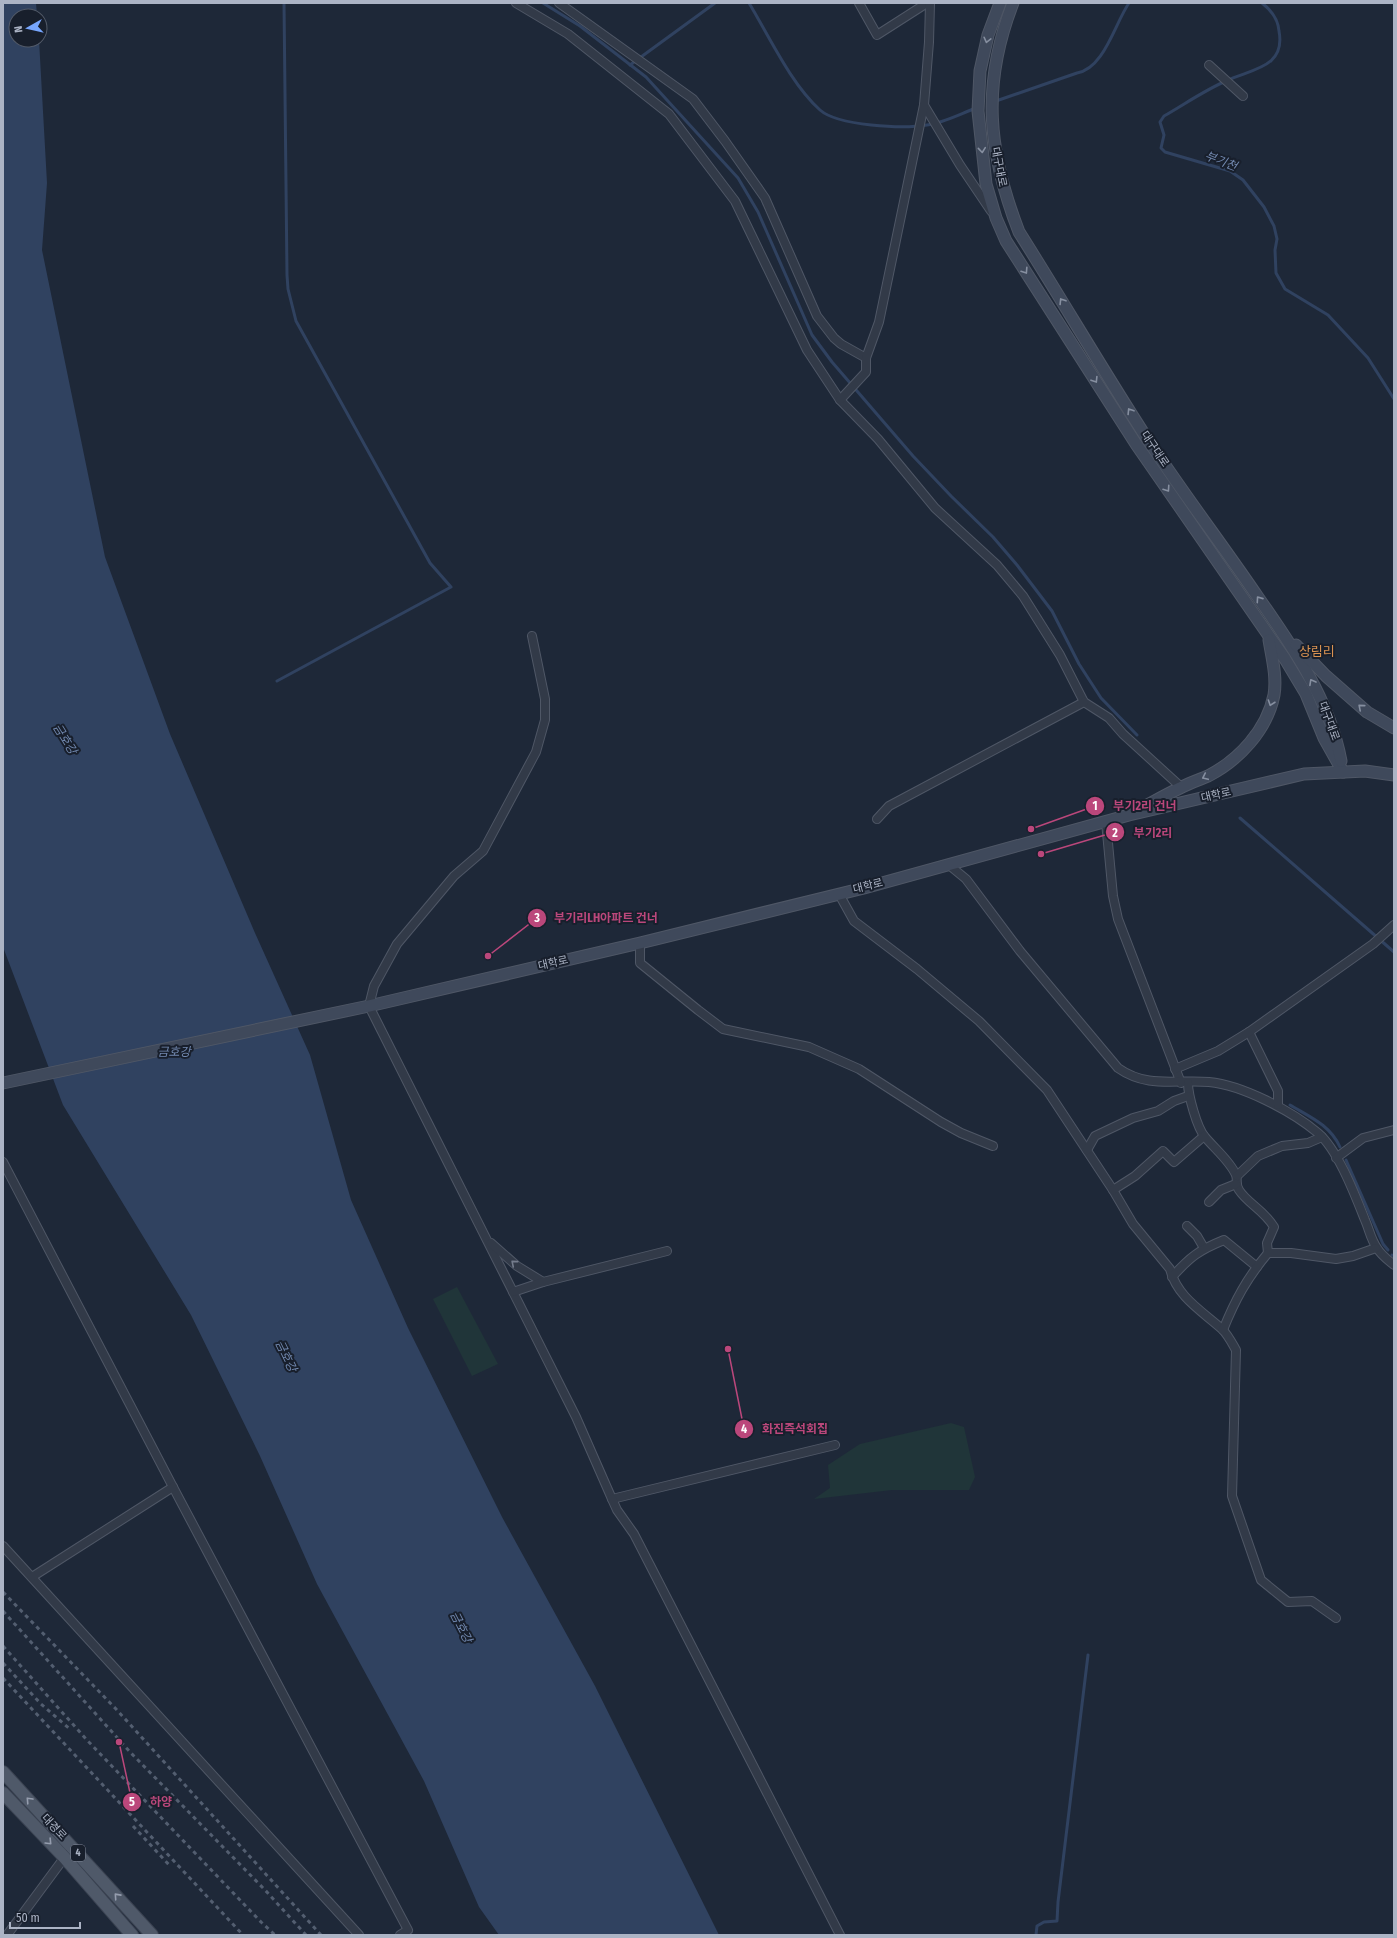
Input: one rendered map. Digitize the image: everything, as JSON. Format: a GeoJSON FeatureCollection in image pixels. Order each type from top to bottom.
{"type":"FeatureCollection","features":[{"type":"Feature","properties":{"kind":"main road","name":"대구대로"},"geometry":{"type":"LineString","coordinates":[[1000,3],[988,36],[980,71],[978,111],[986,184],[996,218],[1006,241],[1136,444],[1268,638],[1285,659],[1306,694],[1324,738],[1344,772]]}},
{"type":"Feature","properties":{"kind":"main road","name":"대구대로"},"geometry":{"type":"LineString","coordinates":[[1013,3],[997,52],[992,91],[992,107],[999,170],[1008,205],[1019,232],[1146,437],[1282,631],[1321,698],[1334,734],[1344,772]]}},
{"type":"Feature","properties":{"kind":"main road"},"geometry":{"type":"LineString","coordinates":[[1282,631],[1326,676],[1367,712],[1394,728]]}},
{"type":"Feature","properties":{"kind":"main road"},"geometry":{"type":"LineString","coordinates":[[1129,815],[1181,787],[1209,775],[1227,764],[1253,740],[1265,721],[1274,695],[1275,676],[1268,638]]}},
{"type":"Feature","properties":{"kind":"main road","name":"대학로"},"geometry":{"type":"LineString","coordinates":[[3,1083],[369,1006],[640,943],[839,894],[1129,815],[1304,774],[1365,771],[1394,775]]}},
{"type":"Feature","properties":{"kind":"main road","name":"대경로"},"geometry":{"type":"LineString","coordinates":[[3,1772],[152,1935]]}},
{"type":"Feature","properties":{"kind":"main road","name":"대경로"},"geometry":{"type":"LineString","coordinates":[[3,1793],[64,1857],[132,1935]]}},
{"type":"Feature","properties":{"kind":"street"},"geometry":{"type":"LineString","coordinates":[[516,3],[568,34],[669,114],[735,201],[807,350],[840,400],[878,439],[935,508],[997,565],[1023,596],[1060,655],[1084,702],[1109,718],[1123,734],[1181,787]]}},
{"type":"Feature","properties":{"kind":"street"},"geometry":{"type":"LineString","coordinates":[[559,3],[693,99],[725,140],[765,198],[816,316],[834,338],[841,344],[866,358]]}},
{"type":"Feature","properties":{"kind":"street"},"geometry":{"type":"LineString","coordinates":[[859,3],[877,35],[928,3]]}},
{"type":"Feature","properties":{"kind":"street"},"geometry":{"type":"LineString","coordinates":[[840,400],[866,372],[866,358],[879,322],[924,105],[929,42],[928,3]]}},
{"type":"Feature","properties":{"kind":"street"},"geometry":{"type":"LineString","coordinates":[[1209,65],[1243,96]]}},
{"type":"Feature","properties":{"kind":"street"},"geometry":{"type":"LineString","coordinates":[[924,105],[960,165],[996,218]]}},
{"type":"Feature","properties":{"kind":"street"},"geometry":{"type":"LineString","coordinates":[[532,636],[545,699],[545,720],[536,752],[483,851],[454,876],[397,944],[374,986],[369,1006],[576,1417],[617,1510],[634,1534],[840,1935]]}},
{"type":"Feature","properties":{"kind":"street"},"geometry":{"type":"LineString","coordinates":[[877,819],[889,806],[1084,702]]}},
{"type":"Feature","properties":{"kind":"street"},"geometry":{"type":"LineString","coordinates":[[1106,822],[1112,896],[1118,919],[1175,1069],[1184,1083],[1204,1136],[1216,1147],[1236,1180],[1239,1190],[1263,1212],[1274,1227],[1267,1243],[1268,1253],[1256,1267],[1235,1300],[1223,1330]]}},
{"type":"Feature","properties":{"kind":"street"},"geometry":{"type":"LineString","coordinates":[[949,865],[966,879],[1020,951],[1118,1068],[1128,1074],[1157,1083],[1208,1082],[1231,1086],[1278,1105],[1322,1137],[1332,1148],[1356,1198],[1376,1248],[1394,1265]]}},
{"type":"Feature","properties":{"kind":"street"},"geometry":{"type":"LineString","coordinates":[[839,894],[854,921],[918,969],[979,1021],[1047,1090],[1113,1190],[1133,1224],[1170,1269],[1172,1278],[1191,1304],[1223,1330],[1236,1350],[1232,1496],[1261,1580],[1288,1602],[1312,1601],[1336,1618]]}},
{"type":"Feature","properties":{"kind":"street"},"geometry":{"type":"LineString","coordinates":[[1175,1069],[1218,1051],[1249,1032],[1378,939],[1394,925]]}},
{"type":"Feature","properties":{"kind":"street"},"geometry":{"type":"LineString","coordinates":[[640,943],[640,962],[723,1029],[765,1037],[817,1050],[860,1069],[941,1122],[961,1133],[993,1146]]}},
{"type":"Feature","properties":{"kind":"street"},"geometry":{"type":"LineString","coordinates":[[1249,1032],[1278,1091],[1278,1105]]}},
{"type":"Feature","properties":{"kind":"street"},"geometry":{"type":"LineString","coordinates":[[1087,1150],[1095,1136],[1133,1118],[1158,1111],[1174,1101],[1188,1096]]}},
{"type":"Feature","properties":{"kind":"street"},"geometry":{"type":"LineString","coordinates":[[1336,1158],[1362,1138],[1394,1130]]}},
{"type":"Feature","properties":{"kind":"street"},"geometry":{"type":"LineString","coordinates":[[1113,1190],[1135,1176],[1163,1151],[1174,1162],[1204,1136]]}},
{"type":"Feature","properties":{"kind":"street"},"geometry":{"type":"LineString","coordinates":[[1208,1202],[1221,1190],[1236,1180],[1258,1156],[1282,1146],[1308,1143],[1322,1137]]}},
{"type":"Feature","properties":{"kind":"street"},"geometry":{"type":"LineString","coordinates":[[3,1162],[173,1487],[408,1930],[400,1935]]}},
{"type":"Feature","properties":{"kind":"street"},"geometry":{"type":"LineString","coordinates":[[1187,1226],[1197,1236],[1204,1248]]}},
{"type":"Feature","properties":{"kind":"street"},"geometry":{"type":"LineString","coordinates":[[487,1240],[517,1266],[543,1282]]}},
{"type":"Feature","properties":{"kind":"street"},"geometry":{"type":"LineString","coordinates":[[1172,1278],[1187,1260],[1204,1248],[1224,1240],[1256,1267]]}},
{"type":"Feature","properties":{"kind":"street"},"geometry":{"type":"LineString","coordinates":[[1268,1253],[1291,1253],[1336,1259],[1353,1256],[1376,1248]]}},
{"type":"Feature","properties":{"kind":"street"},"geometry":{"type":"LineString","coordinates":[[513,1292],[543,1282],[667,1251]]}},
{"type":"Feature","properties":{"kind":"street"},"geometry":{"type":"LineString","coordinates":[[612,1499],[835,1445]]}},
{"type":"Feature","properties":{"kind":"street"},"geometry":{"type":"LineString","coordinates":[[32,1577],[173,1487]]}},
{"type":"Feature","properties":{"kind":"street"},"geometry":{"type":"LineString","coordinates":[[3,1546],[359,1935]]}},
{"type":"Feature","properties":{"kind":"street"},"geometry":{"type":"LineString","coordinates":[[7,1935],[64,1857],[73,1848]]}},
{"type":"Feature","properties":{"kind":"green space"},"geometry":{"type":"Polygon","coordinates":[[[457,1287],[498,1364],[472,1376],[433,1299],[457,1287]]]}},
{"type":"Feature","properties":{"kind":"green space"},"geometry":{"type":"Polygon","coordinates":[[[951,1423],[964,1427],[975,1477],[969,1490],[892,1490],[814,1499],[830,1488],[828,1465],[860,1444],[951,1423]]]}},
{"type":"Feature","properties":{"kind":"water","name":"금호강"},"geometry":{"type":"Polygon","coordinates":[[[3,3],[36,3],[36,8],[8,8],[8,48],[39,48],[47,183],[42,250],[105,557],[170,734],[255,933],[310,1055],[351,1200],[408,1328],[502,1517],[595,1686],[719,1935],[499,1935],[479,1907],[424,1781],[317,1584],[260,1456],[191,1315],[63,1105],[3,947],[3,3]]]}},
{"type":"Feature","properties":{"kind":"waterway"},"geometry":{"type":"LineString","coordinates":[[277,681],[451,587],[430,563],[296,321],[288,289],[287,275],[284,3]]}},
{"type":"Feature","properties":{"kind":"waterway"},"geometry":{"type":"LineString","coordinates":[[543,3],[580,26],[646,77],[738,178],[758,212],[812,335],[832,362],[913,456],[993,537],[1017,565],[1052,611],[1079,664],[1101,698],[1137,735]]}},
{"type":"Feature","properties":{"kind":"waterway"},"geometry":{"type":"LineString","coordinates":[[630,65],[715,3]]}},
{"type":"Feature","properties":{"kind":"waterway"},"geometry":{"type":"LineString","coordinates":[[749,3],[799,87],[820,110],[829,115],[841,120],[855,123],[903,127],[927,125],[939,122],[976,108]]}},
{"type":"Feature","properties":{"kind":"waterway"},"geometry":{"type":"LineString","coordinates":[[996,101],[1086,70],[1095,63],[1102,54],[1129,3]]}},
{"type":"Feature","properties":{"kind":"waterway","name":"부기천"},"geometry":{"type":"LineString","coordinates":[[1262,3],[1276,19],[1280,43],[1277,53],[1272,60],[1256,70],[1218,85],[1164,116],[1160,122],[1164,135],[1161,148],[1165,152],[1230,171],[1243,180],[1264,207],[1274,226],[1277,239],[1275,250],[1276,273],[1285,289],[1328,315],[1368,358],[1394,399]]}},
{"type":"Feature","properties":{"kind":"waterway"},"geometry":{"type":"LineString","coordinates":[[1240,818],[1394,952]]}},
{"type":"Feature","properties":{"kind":"waterway"},"geometry":{"type":"LineString","coordinates":[[1290,1105],[1325,1127],[1336,1139],[1340,1147]]}},
{"type":"Feature","properties":{"kind":"waterway"},"geometry":{"type":"LineString","coordinates":[[1346,1160],[1383,1244],[1388,1250]]}},
{"type":"Feature","properties":{"kind":"waterway"},"geometry":{"type":"LineString","coordinates":[[1036,1935],[1037,1926],[1044,1922],[1057,1921],[1058,1902],[1088,1655]]}},
{"type":"Feature","properties":{"kind":"railway"},"geometry":{"type":"LineString","coordinates":[[3,1592],[116,1709],[321,1935]]}},
{"type":"Feature","properties":{"kind":"railway"},"geometry":{"type":"LineString","coordinates":[[3,1611],[131,1753],[265,1890],[306,1935]]}},
{"type":"Feature","properties":{"kind":"railway"},"geometry":{"type":"LineString","coordinates":[[3,1646],[86,1739],[275,1935]]}},
{"type":"Feature","properties":{"kind":"railway"},"geometry":{"type":"LineString","coordinates":[[3,1663],[41,1704],[71,1730]]}},
{"type":"Feature","properties":{"kind":"railway"},"geometry":{"type":"LineString","coordinates":[[3,1678],[243,1935]]}},
{"type":"Feature","properties":{"kind":"railway"},"geometry":{"type":"LineString","coordinates":[[133,1826],[171,1867]]}},
{"type":"Feature","properties":{"kind":"place","name":"부기2리 건너"},"geometry":{"type":"Point","coordinates":[1031,829]}},
{"type":"Feature","properties":{"kind":"place","name":"부기2리"},"geometry":{"type":"Point","coordinates":[1041,854]}},
{"type":"Feature","properties":{"kind":"place","name":"부기리LH아파트 건너"},"geometry":{"type":"Point","coordinates":[488,956]}},
{"type":"Feature","properties":{"kind":"place","name":"화진즉석회집"},"geometry":{"type":"Point","coordinates":[728,1349]}},
{"type":"Feature","properties":{"kind":"place","name":"하양"},"geometry":{"type":"Point","coordinates":[119,1742]}},
{"type":"Feature","properties":{"kind":"district","name":"상림리"},"geometry":{"type":"Point","coordinates":[1317,651]}}]}
